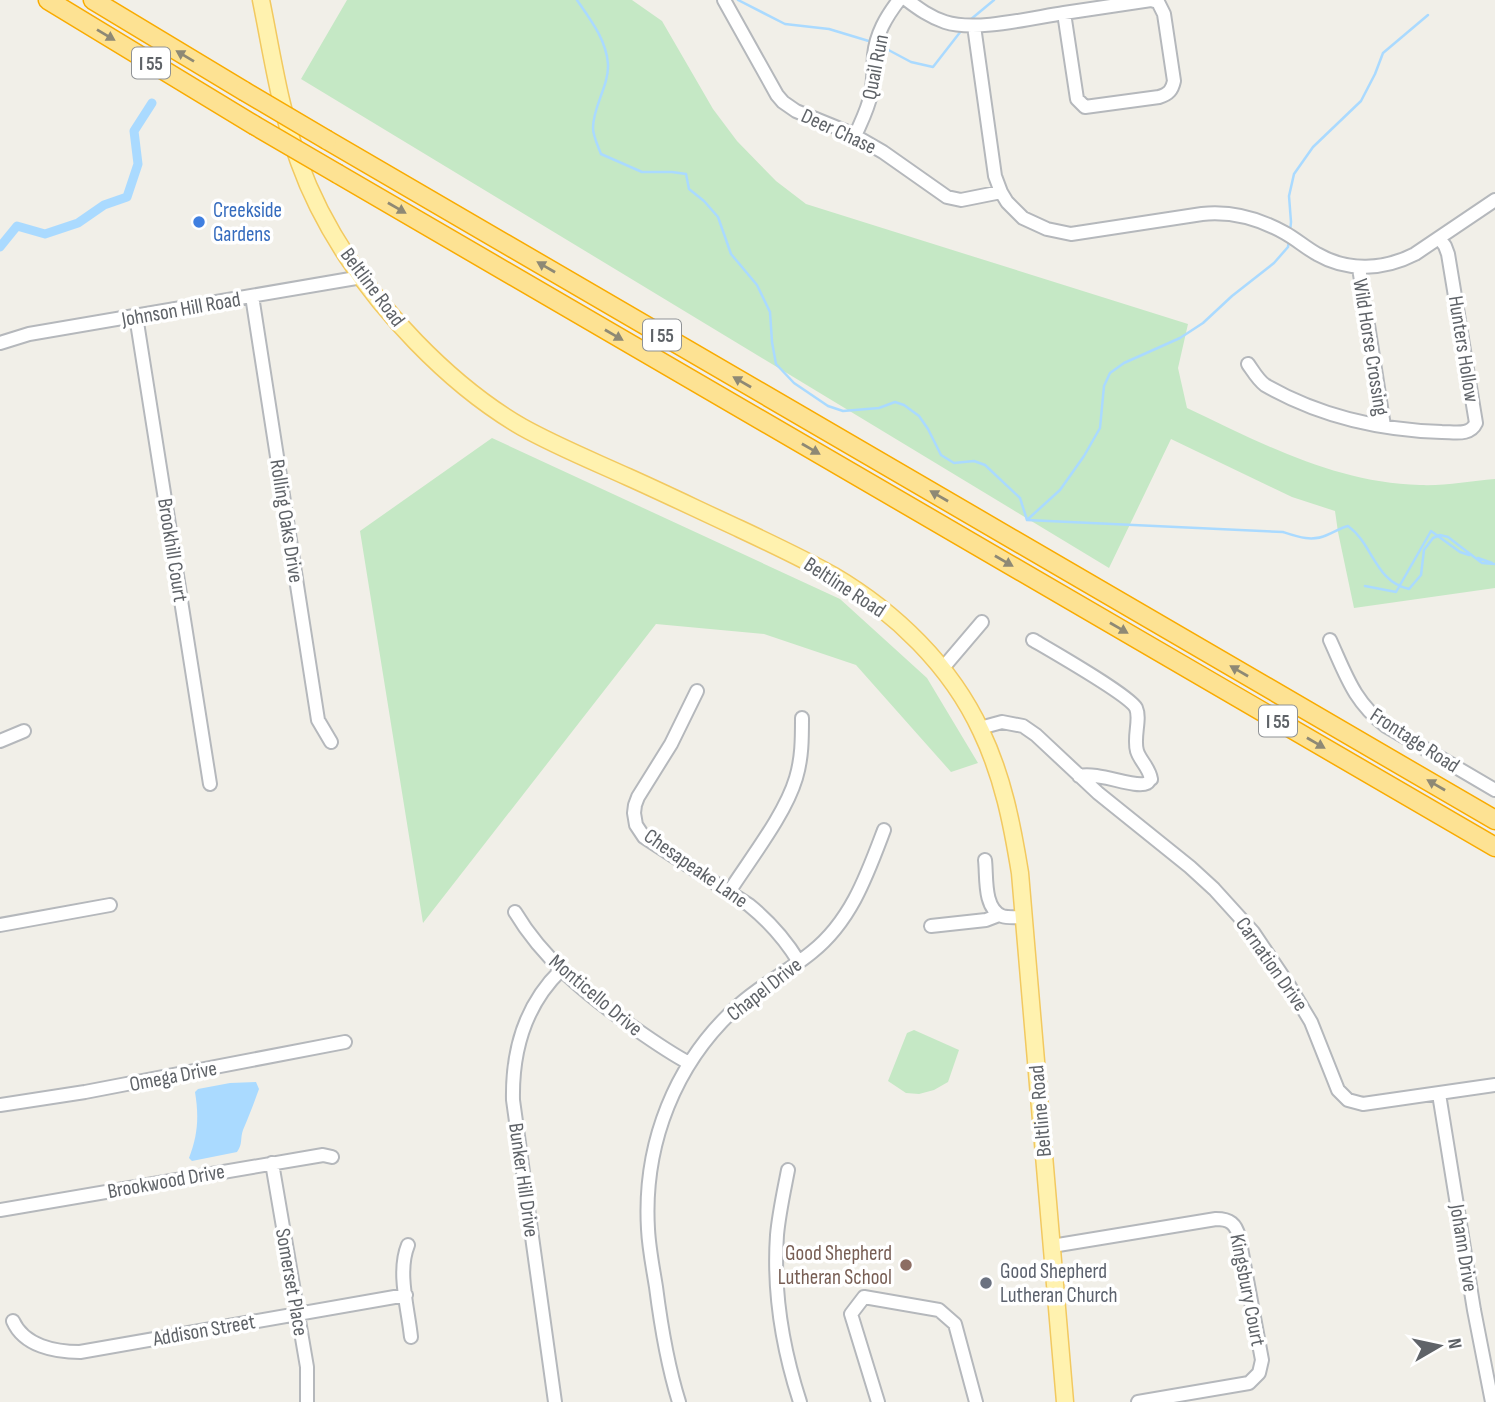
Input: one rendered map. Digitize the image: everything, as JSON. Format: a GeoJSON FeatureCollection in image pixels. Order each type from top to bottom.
{"type":"FeatureCollection","features":[{"type":"Feature","properties":{"kind":"highway","name":"I 55"},"geometry":{"type":"LineString","coordinates":[[48,0],[254,125],[1495,847]]}},
{"type":"Feature","properties":{"kind":"highway","name":"I 55"},"geometry":{"type":"LineString","coordinates":[[93,0],[327,140],[1495,820]]}},
{"type":"Feature","properties":{"kind":"main road","name":"Beltline Road"},"geometry":{"type":"LineString","coordinates":[[261,0],[282,105],[299,162],[320,209],[340,245],[380,302],[418,344],[461,383],[523,427],[775,546],[836,578],[870,600],[906,630],[942,669],[980,728],[1007,802],[1020,873],[1065,1402]]}},
{"type":"Feature","properties":{"kind":"street","name":"Deer Chase"},"geometry":{"type":"LineString","coordinates":[[724,0],[783,102],[796,111],[855,136],[911,170],[947,197],[961,200],[1001,192]]}},
{"type":"Feature","properties":{"kind":"street","name":"Quail Run"},"geometry":{"type":"LineString","coordinates":[[855,136],[872,93],[874,52],[878,37],[899,0]]}},
{"type":"Feature","properties":{"kind":"street"},"geometry":{"type":"LineString","coordinates":[[907,0],[934,18],[958,25],[974,26],[1065,13],[1151,1],[1158,2],[1164,14],[1174,80],[1172,89],[1159,97],[1084,107],[1077,99],[1065,13]]}},
{"type":"Feature","properties":{"kind":"street"},"geometry":{"type":"LineString","coordinates":[[974,26],[995,176],[1007,202],[1023,218],[1047,229],[1071,234],[1224,213],[1265,223],[1286,233],[1317,254],[1359,268],[1401,261],[1495,200]]}},
{"type":"Feature","properties":{"kind":"street","name":"Hunters Hollow"},"geometry":{"type":"LineString","coordinates":[[1248,364],[1262,383],[1300,402],[1358,422],[1423,431],[1461,433],[1473,429],[1476,423],[1448,254],[1439,238]]}},
{"type":"Feature","properties":{"kind":"street","name":"Wild Horse Crossing"},"geometry":{"type":"LineString","coordinates":[[1359,268],[1384,426]]}},
{"type":"Feature","properties":{"kind":"street","name":"Johnson Hill Road"},"geometry":{"type":"LineString","coordinates":[[0,343],[29,334],[362,277]]}},
{"type":"Feature","properties":{"kind":"street","name":"Rolling Oaks Drive"},"geometry":{"type":"LineString","coordinates":[[252,296],[317,715],[331,742]]}},
{"type":"Feature","properties":{"kind":"street","name":"Brookhill Court"},"geometry":{"type":"LineString","coordinates":[[136,316],[210,784]]}},
{"type":"Feature","properties":{"kind":"street"},"geometry":{"type":"LineString","coordinates":[[942,669],[982,622]]}},
{"type":"Feature","properties":{"kind":"street"},"geometry":{"type":"LineString","coordinates":[[1032,640],[1111,688],[1137,710],[1135,740],[1151,779],[1142,784],[1092,774],[1079,776]]}},
{"type":"Feature","properties":{"kind":"street","name":"Frontage Road"},"geometry":{"type":"LineString","coordinates":[[1331,640],[1354,693],[1374,717],[1495,790]]}},
{"type":"Feature","properties":{"kind":"street","name":"Chesapeake Lane"},"geometry":{"type":"LineString","coordinates":[[697,691],[671,744],[638,797],[634,819],[644,837],[764,917],[799,962]]}},
{"type":"Feature","properties":{"kind":"street"},"geometry":{"type":"LineString","coordinates":[[729,892],[791,793],[800,762],[802,718]]}},
{"type":"Feature","properties":{"kind":"street","name":"Carnation Drive"},"geometry":{"type":"LineString","coordinates":[[980,728],[1002,722],[1023,726],[1214,890],[1253,932],[1272,958],[1311,1022],[1338,1090],[1343,1096],[1363,1104],[1495,1085]]}},
{"type":"Feature","properties":{"kind":"street"},"geometry":{"type":"LineString","coordinates":[[0,741],[24,731]]}},
{"type":"Feature","properties":{"kind":"street","name":"Chapel Drive"},"geometry":{"type":"LineString","coordinates":[[679,1402],[663,1339],[650,1252],[648,1205],[651,1167],[658,1133],[674,1090],[707,1039],[738,1006],[813,951],[850,909],[867,875],[884,830]]}},
{"type":"Feature","properties":{"kind":"street"},"geometry":{"type":"LineString","coordinates":[[985,860],[988,898],[994,910],[1005,917],[1024,917]]}},
{"type":"Feature","properties":{"kind":"street"},"geometry":{"type":"LineString","coordinates":[[0,925],[110,905]]}},
{"type":"Feature","properties":{"kind":"street","name":"Monticello Drive"},"geometry":{"type":"LineString","coordinates":[[515,912],[527,933],[584,991],[650,1040],[689,1063]]}},
{"type":"Feature","properties":{"kind":"street"},"geometry":{"type":"LineString","coordinates":[[931,926],[986,920],[999,915]]}},
{"type":"Feature","properties":{"kind":"street","name":"Bunker Hill Drive"},"geometry":{"type":"LineString","coordinates":[[555,1402],[520,1155],[513,1083],[518,1045],[532,1007],[541,992],[561,970]]}},
{"type":"Feature","properties":{"kind":"street","name":"Omega Drive"},"geometry":{"type":"LineString","coordinates":[[0,1105],[85,1092],[345,1042]]}},
{"type":"Feature","properties":{"kind":"street","name":"Johann Drive"},"geometry":{"type":"LineString","coordinates":[[1439,1094],[1474,1310],[1492,1402]]}},
{"type":"Feature","properties":{"kind":"street","name":"Brookwood Drive"},"geometry":{"type":"LineString","coordinates":[[0,1210],[272,1163],[323,1155],[332,1157]]}},
{"type":"Feature","properties":{"kind":"street","name":"Somerset Place"},"geometry":{"type":"LineString","coordinates":[[272,1163],[307,1367],[307,1402]]}},
{"type":"Feature","properties":{"kind":"street"},"geometry":{"type":"LineString","coordinates":[[788,1170],[778,1231],[776,1292],[783,1340],[800,1402]]}},
{"type":"Feature","properties":{"kind":"street","name":"Kingsbury Court"},"geometry":{"type":"LineString","coordinates":[[1052,1246],[1216,1219],[1235,1225],[1262,1360],[1259,1373],[1249,1383],[1138,1402]]}},
{"type":"Feature","properties":{"kind":"street"},"geometry":{"type":"LineString","coordinates":[[408,1245],[403,1258],[411,1337]]}},
{"type":"Feature","properties":{"kind":"street","name":"Addison Street"},"geometry":{"type":"LineString","coordinates":[[13,1321],[24,1336],[34,1343],[62,1352],[77,1352],[406,1295]]}},
{"type":"Feature","properties":{"kind":"street"},"geometry":{"type":"LineString","coordinates":[[877,1402],[851,1314],[863,1297],[939,1310],[955,1324],[976,1402]]}},
{"type":"Feature","properties":{"kind":"green space"},"geometry":{"type":"Polygon","coordinates":[[[347,0],[632,0],[662,21],[713,109],[737,141],[776,181],[806,204],[1188,324],[1178,368],[1187,408],[1299,459],[1358,477],[1389,483],[1429,485],[1495,479],[1495,588],[1354,608],[1335,511],[1292,497],[1171,439],[1109,568],[301,79],[347,0]]]}},
{"type":"Feature","properties":{"kind":"green space"},"geometry":{"type":"Polygon","coordinates":[[[492,438],[840,599],[927,678],[978,763],[951,772],[856,665],[764,634],[656,624],[423,923],[360,531],[492,438]]]}},
{"type":"Feature","properties":{"kind":"green space"},"geometry":{"type":"Polygon","coordinates":[[[914,1030],[959,1050],[948,1082],[919,1094],[906,1093],[888,1081],[907,1033],[914,1030]]]}},
{"type":"Feature","properties":{"kind":"water"},"geometry":{"type":"Polygon","coordinates":[[[256,1082],[259,1089],[237,1152],[192,1161],[189,1158],[196,1133],[195,1092],[198,1089],[230,1083],[256,1082]]]}},
{"type":"Feature","properties":{"kind":"waterway"},"geometry":{"type":"LineString","coordinates":[[577,0],[597,30],[607,55],[608,72],[595,112],[593,128],[601,154],[642,172],[686,174],[689,189],[718,217],[731,254],[757,285],[770,312],[776,364],[794,383],[828,406],[843,411],[879,408],[895,402],[904,405],[919,416],[941,455],[954,463],[974,461],[985,465],[1020,498],[1027,520]]}},
{"type":"Feature","properties":{"kind":"waterway"},"geometry":{"type":"LineString","coordinates":[[738,0],[785,24],[829,29],[872,42]]}},
{"type":"Feature","properties":{"kind":"waterway"},"geometry":{"type":"LineString","coordinates":[[970,20],[994,0]]}},
{"type":"Feature","properties":{"kind":"waterway"},"geometry":{"type":"LineString","coordinates":[[1290,232],[1289,196],[1294,174],[1313,147],[1361,101],[1383,53],[1428,15]]}},
{"type":"Feature","properties":{"kind":"waterway"},"geometry":{"type":"LineString","coordinates":[[881,46],[911,62],[933,67],[961,31]]}},
{"type":"Feature","properties":{"kind":"waterway"},"geometry":{"type":"LineString","coordinates":[[0,247],[17,226],[45,234],[78,223],[104,205],[127,197],[138,164],[134,131],[152,103]]}},
{"type":"Feature","properties":{"kind":"waterway"},"geometry":{"type":"LineString","coordinates":[[1027,520],[1060,490],[1100,428],[1104,386],[1110,373],[1124,363],[1180,338],[1203,323],[1274,263],[1288,247],[1289,239]]}},
{"type":"Feature","properties":{"kind":"waterway"},"geometry":{"type":"LineString","coordinates":[[1027,520],[1283,532],[1310,538],[1321,537],[1348,526],[1363,542],[1381,571],[1398,585],[1409,589],[1421,575],[1424,550],[1433,538],[1440,535],[1448,537],[1482,563],[1495,564]]}},
{"type":"Feature","properties":{"kind":"waterway"},"geometry":{"type":"LineString","coordinates":[[1365,586],[1396,592],[1431,531],[1460,552],[1469,555]]}},
{"type":"Feature","properties":{"kind":"waterway"},"geometry":{"type":"LineString","coordinates":[[1478,558],[1492,563]]}},
{"type":"Feature","properties":{"kind":"place","name":"Creekside Gardens"},"geometry":{"type":"Point","coordinates":[199,222]}},
{"type":"Feature","properties":{"kind":"place","name":"Good Shepherd Lutheran School"},"geometry":{"type":"Point","coordinates":[906,1265]}},
{"type":"Feature","properties":{"kind":"place","name":"Good Shepherd Lutheran Church"},"geometry":{"type":"Point","coordinates":[986,1283]}}]}
